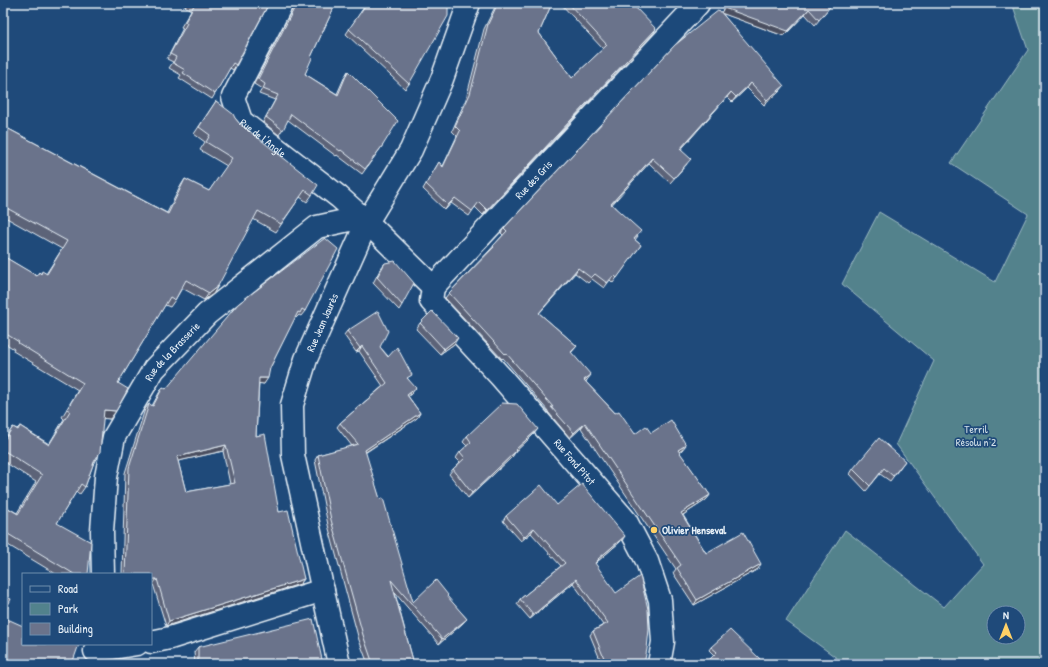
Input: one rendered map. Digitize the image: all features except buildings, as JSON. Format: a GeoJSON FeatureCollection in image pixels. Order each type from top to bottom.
{"type":"FeatureCollection","features":[{"type":"Feature","properties":{"kind":"street","name":"Rue de l'Angle"},"geometry":{"type":"LineString","coordinates":[[282,3],[233,97],[241,121],[339,197],[367,222]]}},
{"type":"Feature","properties":{"kind":"street","name":"Rue Jean Jaurès"},"geometry":{"type":"LineString","coordinates":[[339,664],[293,455],[292,405],[306,359],[367,222],[411,150],[442,79],[469,3]]}},
{"type":"Feature","properties":{"kind":"street","name":"Rue des Gris"},"geometry":{"type":"LineString","coordinates":[[432,287],[696,3]]}},
{"type":"Feature","properties":{"kind":"street","name":"Rue de la Brasserie"},"geometry":{"type":"LineString","coordinates":[[103,573],[102,531],[106,477],[114,437],[154,370],[207,314],[317,227],[349,220],[367,222]]}},
{"type":"Feature","properties":{"kind":"street"},"geometry":{"type":"LineString","coordinates":[[367,222],[432,287]]}},
{"type":"Feature","properties":{"kind":"street","name":"Rue Fond Pitot"},"geometry":{"type":"LineString","coordinates":[[432,287],[431,301],[501,377],[626,521],[647,562],[660,600],[663,642],[659,664]]}},
{"type":"Feature","properties":{"kind":"street"},"geometry":{"type":"LineString","coordinates":[[152,642],[170,638],[323,590]]}},
{"type":"Feature","properties":{"kind":"street"},"geometry":{"type":"LineString","coordinates":[[94,653],[132,645]]}},
{"type":"Feature","properties":{"kind":"green space","name":"Terril Résolu n°2"},"geometry":{"type":"Polygon","coordinates":[[[1012,3],[1045,3],[1045,664],[845,664],[786,621],[845,530],[944,607],[983,564],[896,444],[934,361],[842,284],[879,212],[995,282],[1028,214],[951,163],[1028,50],[1012,3]]]}},
{"type":"Feature","properties":{"kind":"place","name":"Olivier Henseval"},"geometry":{"type":"Point","coordinates":[654,530]}}]}
